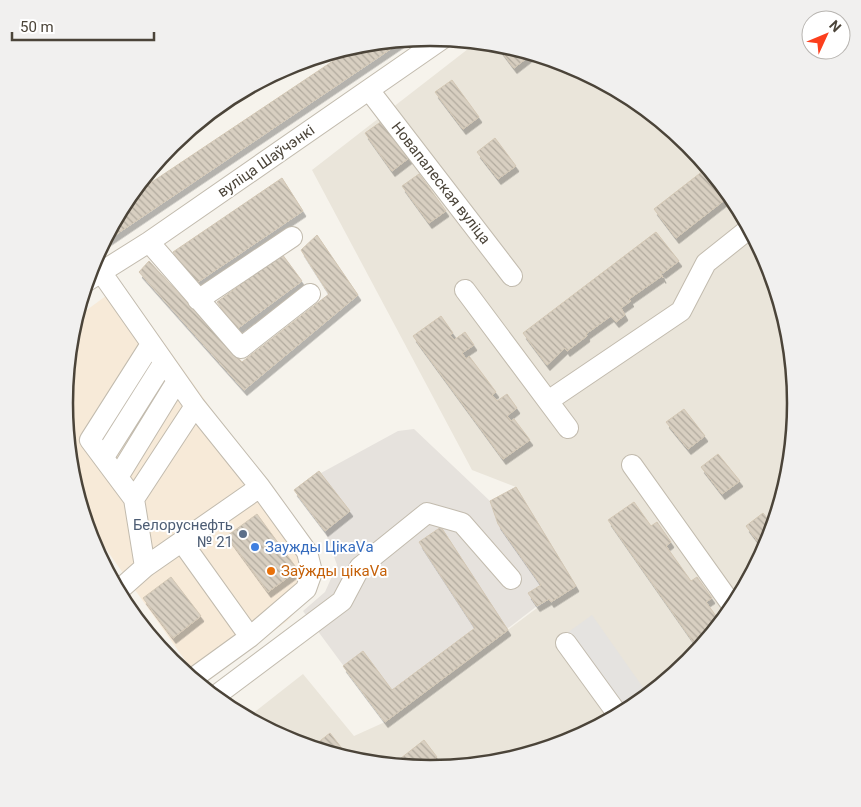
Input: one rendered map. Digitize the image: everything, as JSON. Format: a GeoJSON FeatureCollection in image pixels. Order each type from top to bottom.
{"type":"FeatureCollection","features":[{"type":"Feature","properties":{"kind":"street","name":"вуліца Шаўчэнкі"},"geometry":{"type":"LineString","coordinates":[[97,275],[149,242],[432,46]]}},
{"type":"Feature","properties":{"kind":"street","name":"Новапалеская вуліца"},"geometry":{"type":"LineString","coordinates":[[369,90],[512,276]]}},
{"type":"Feature","properties":{"kind":"street"},"geometry":{"type":"LineString","coordinates":[[548,401],[681,311],[706,263],[744,233]]}},
{"type":"Feature","properties":{"kind":"street"},"geometry":{"type":"LineString","coordinates":[[198,300],[292,237]]}},
{"type":"Feature","properties":{"kind":"street"},"geometry":{"type":"LineString","coordinates":[[149,242],[241,348],[310,294]]}},
{"type":"Feature","properties":{"kind":"street"},"geometry":{"type":"LineString","coordinates":[[96,279],[151,344],[195,406],[260,487],[307,552],[312,572],[306,590],[250,637],[198,675]]}},
{"type":"Feature","properties":{"kind":"street"},"geometry":{"type":"LineString","coordinates":[[465,290],[568,428]]}},
{"type":"Feature","properties":{"kind":"street"},"geometry":{"type":"LineString","coordinates":[[145,567],[134,498],[90,440],[151,344]]}},
{"type":"Feature","properties":{"kind":"street"},"geometry":{"type":"LineString","coordinates":[[104,457],[164,362]]}},
{"type":"Feature","properties":{"kind":"street"},"geometry":{"type":"LineString","coordinates":[[118,477],[177,381]]}},
{"type":"Feature","properties":{"kind":"street"},"geometry":{"type":"LineString","coordinates":[[134,498],[195,406]]}},
{"type":"Feature","properties":{"kind":"street"},"geometry":{"type":"LineString","coordinates":[[632,465],[729,601]]}},
{"type":"Feature","properties":{"kind":"street"},"geometry":{"type":"LineString","coordinates":[[123,586],[145,567],[260,487]]}},
{"type":"Feature","properties":{"kind":"street"},"geometry":{"type":"LineString","coordinates":[[220,692],[342,601],[360,566],[427,513],[462,524],[511,579]]}},
{"type":"Feature","properties":{"kind":"street"},"geometry":{"type":"LineString","coordinates":[[182,542],[250,637]]}},
{"type":"Feature","properties":{"kind":"street"},"geometry":{"type":"LineString","coordinates":[[566,643],[614,710]]}},
{"type":"Feature","properties":{"kind":"shaded area"},"geometry":{"type":"Polygon","coordinates":[[[469,48],[477,49],[523,58],[567,73],[589,83],[629,106],[666,135],[699,168],[728,205],[751,245],[761,267],[776,311],[785,357],[787,380],[788,404],[785,450],[776,496],[769,518],[761,540],[740,582],[728,602],[699,639],[648,687],[629,701],[589,724],[567,734],[523,749],[477,758],[430,761],[384,758],[338,749],[294,734],[253,713],[303,674],[354,736],[385,722],[549,599],[516,487],[472,470],[312,170],[469,48]]]}},
{"type":"Feature","properties":{"kind":"shaded area"},"geometry":{"type":"Polygon","coordinates":[[[122,284],[315,554],[314,592],[287,621],[206,681],[190,668],[101,542],[92,518],[85,496],[76,450],[73,404],[76,357],[85,311],[122,284]]]}},
{"type":"Feature","properties":{"kind":"shaded area"},"geometry":{"type":"Polygon","coordinates":[[[414,429],[490,501],[516,487],[576,586],[551,602],[549,599],[537,606],[385,722],[303,611],[325,592],[337,565],[325,531],[294,490],[319,471],[321,473],[398,431],[414,429]]]}},
{"type":"Feature","properties":{"kind":"shaded area"},"geometry":{"type":"Polygon","coordinates":[[[592,615],[644,690],[607,714],[556,641],[592,615]]]}},
{"type":"Feature","properties":{"kind":"building"},"geometry":{"type":"Polygon","coordinates":[[[392,48],[116,235],[133,205],[148,184],[337,58],[392,48]]]}},
{"type":"Feature","properties":{"kind":"building"},"geometry":{"type":"Polygon","coordinates":[[[503,54],[526,59],[514,68],[503,54]]]}},
{"type":"Feature","properties":{"kind":"building"},"geometry":{"type":"Polygon","coordinates":[[[452,80],[479,117],[463,129],[435,92],[452,80]]]}},
{"type":"Feature","properties":{"kind":"building"},"geometry":{"type":"Polygon","coordinates":[[[382,121],[409,158],[392,171],[365,133],[382,121]]]}},
{"type":"Feature","properties":{"kind":"building"},"geometry":{"type":"Polygon","coordinates":[[[495,138],[516,166],[498,179],[477,152],[495,138]]]}},
{"type":"Feature","properties":{"kind":"building"},"geometry":{"type":"Polygon","coordinates":[[[702,172],[724,200],[676,238],[654,209],[702,172]]]}},
{"type":"Feature","properties":{"kind":"building"},"geometry":{"type":"Polygon","coordinates":[[[419,174],[446,211],[429,223],[402,186],[419,174]]]}},
{"type":"Feature","properties":{"kind":"building"},"geometry":{"type":"Polygon","coordinates":[[[282,178],[303,211],[195,284],[173,252],[282,178]]]}},
{"type":"Feature","properties":{"kind":"building"},"geometry":{"type":"Polygon","coordinates":[[[656,232],[679,261],[663,273],[660,271],[663,278],[662,276],[629,299],[631,301],[621,308],[625,315],[616,322],[611,316],[567,351],[565,348],[547,365],[523,333],[656,232]]]}},
{"type":"Feature","properties":{"kind":"building"},"geometry":{"type":"Polygon","coordinates":[[[317,235],[358,295],[244,390],[139,272],[149,261],[242,362],[329,294],[301,250],[317,235]]]}},
{"type":"Feature","properties":{"kind":"building"},"geometry":{"type":"Polygon","coordinates":[[[282,254],[302,281],[237,329],[217,302],[282,254]]]}},
{"type":"Feature","properties":{"kind":"building"},"geometry":{"type":"Polygon","coordinates":[[[441,316],[453,333],[450,335],[454,340],[465,332],[474,345],[462,353],[466,359],[469,356],[496,392],[492,395],[497,401],[507,394],[517,408],[507,416],[511,421],[514,419],[530,440],[503,459],[413,336],[441,316]]]}},
{"type":"Feature","properties":{"kind":"building"},"geometry":{"type":"Polygon","coordinates":[[[684,409],[705,436],[688,449],[666,422],[684,409]]]}},
{"type":"Feature","properties":{"kind":"building"},"geometry":{"type":"Polygon","coordinates":[[[718,454],[740,481],[722,494],[701,467],[718,454]]]}},
{"type":"Feature","properties":{"kind":"building"},"geometry":{"type":"Polygon","coordinates":[[[319,471],[350,511],[325,531],[294,490],[319,471]]]}},
{"type":"Feature","properties":{"kind":"building"},"geometry":{"type":"Polygon","coordinates":[[[516,487],[576,586],[551,602],[549,599],[537,606],[528,593],[541,585],[498,524],[490,501],[516,487]]]}},
{"type":"Feature","properties":{"kind":"building"},"geometry":{"type":"Polygon","coordinates":[[[634,502],[651,526],[657,522],[671,542],[666,546],[691,581],[697,577],[712,598],[706,602],[717,617],[695,644],[608,520],[634,502]]]}},
{"type":"Feature","properties":{"kind":"building"},"geometry":{"type":"Polygon","coordinates":[[[763,513],[768,520],[759,544],[746,526],[763,513]]]}},
{"type":"Feature","properties":{"kind":"building"},"geometry":{"type":"Polygon","coordinates":[[[257,514],[298,570],[268,592],[227,536],[257,514]]]}},
{"type":"Feature","properties":{"kind":"building"},"geometry":{"type":"Polygon","coordinates":[[[441,527],[508,630],[385,722],[343,666],[363,651],[392,690],[475,628],[419,542],[441,527]]]}},
{"type":"Feature","properties":{"kind":"building"},"geometry":{"type":"Polygon","coordinates":[[[171,577],[201,616],[173,638],[143,598],[171,577]]]}},
{"type":"Feature","properties":{"kind":"building"},"geometry":{"type":"Polygon","coordinates":[[[330,733],[343,750],[338,749],[318,743],[330,733]]]}},
{"type":"Feature","properties":{"kind":"building"},"geometry":{"type":"Polygon","coordinates":[[[424,740],[437,757],[432,761],[399,759],[424,740]]]}},
{"type":"Feature","properties":{"kind":"place","name":"Белоруснефть № 21"},"geometry":{"type":"Point","coordinates":[243,534]}},
{"type":"Feature","properties":{"kind":"place","name":"Заужды ЦікаVа"},"geometry":{"type":"Point","coordinates":[255,547]}},
{"type":"Feature","properties":{"kind":"place","name":"Заўжды цікаVа"},"geometry":{"type":"Point","coordinates":[271,571]}}]}
